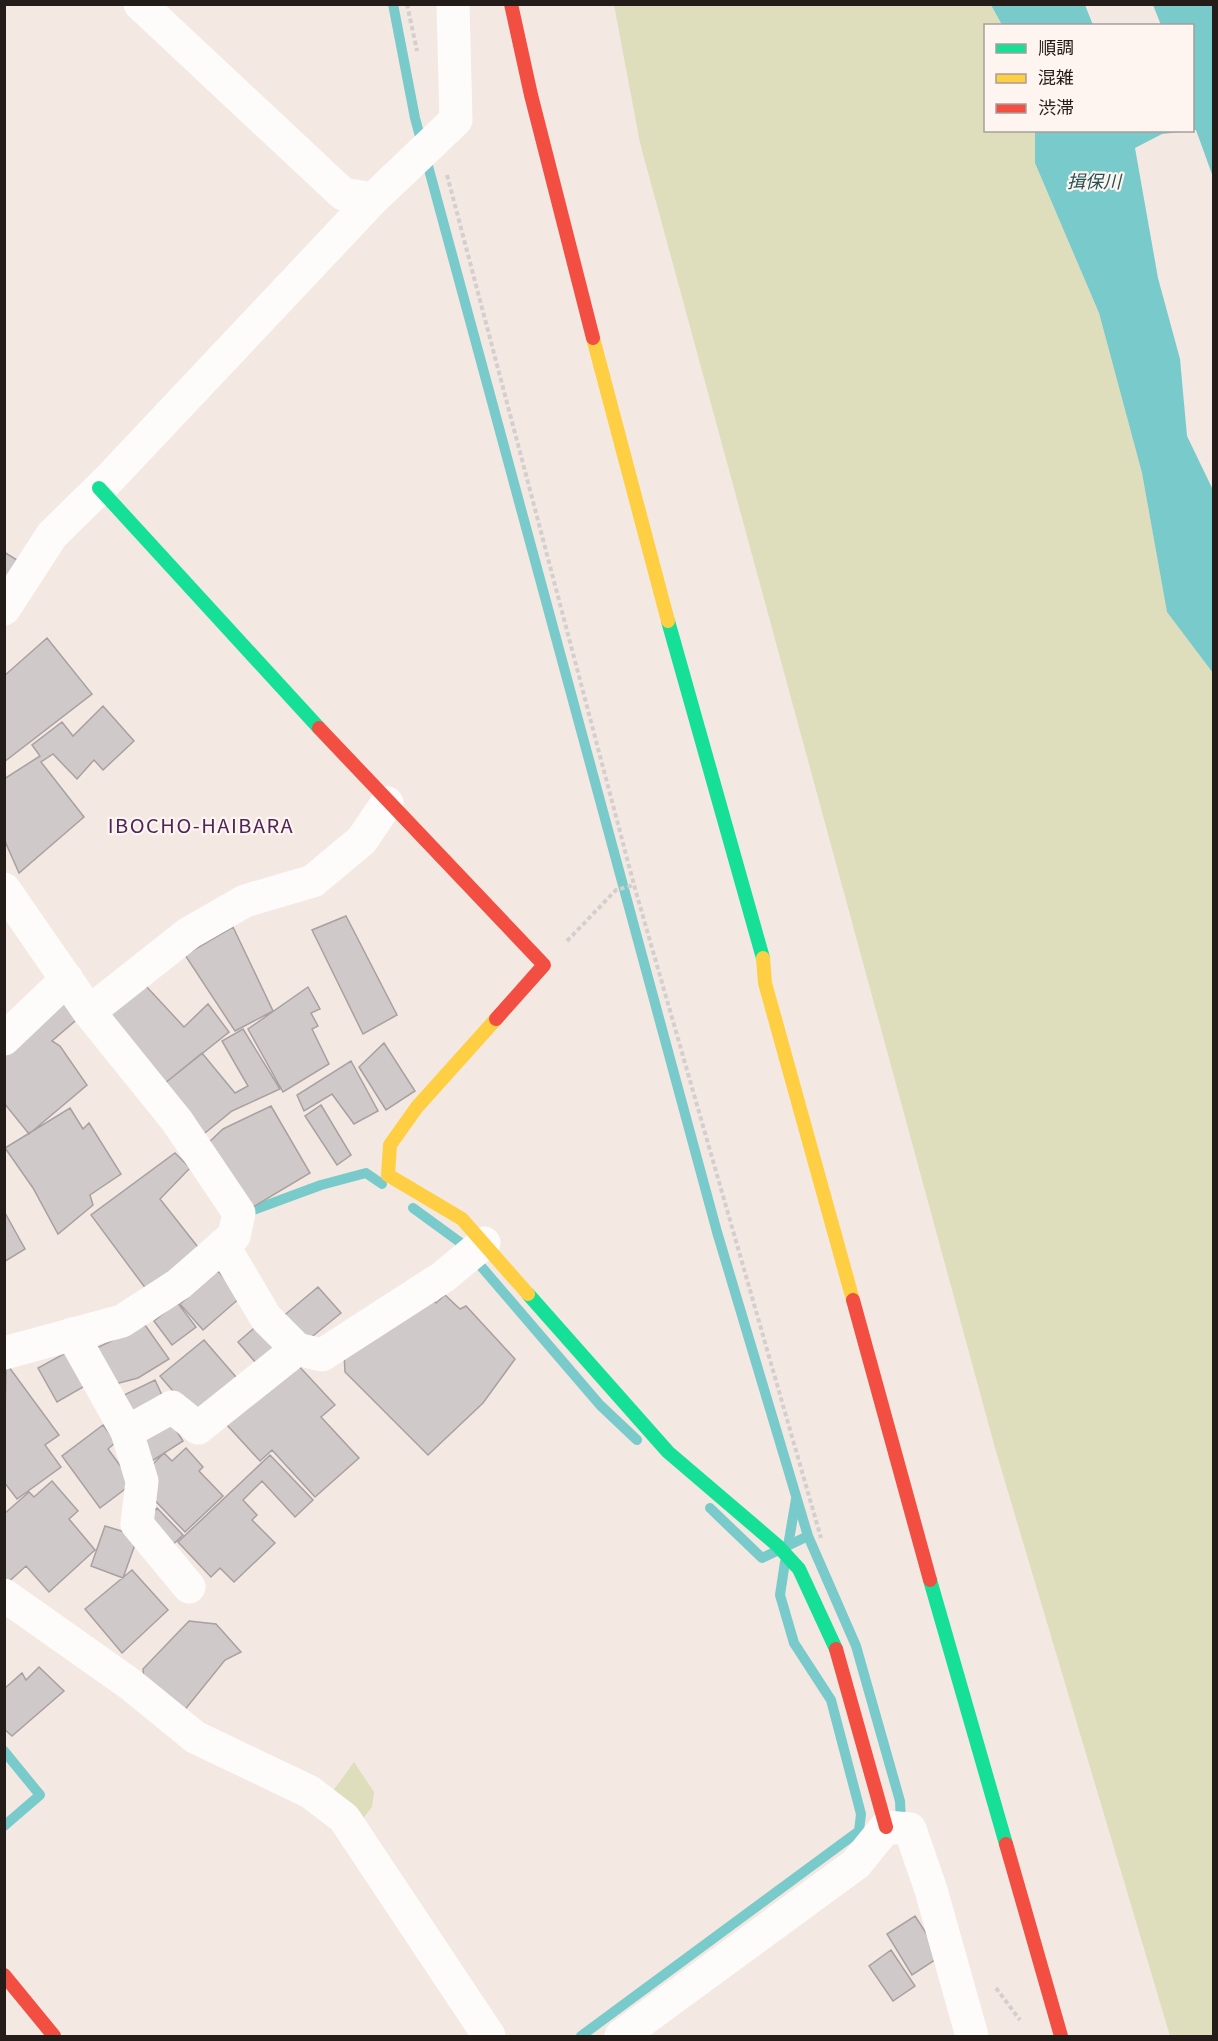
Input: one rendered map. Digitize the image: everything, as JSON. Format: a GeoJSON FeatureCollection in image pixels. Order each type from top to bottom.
{"type":"FeatureCollection","features":[{"type":"Feature","properties":{"kind":"street"},"geometry":{"type":"LineString","coordinates":[[140,4],[343,194],[373,200]]}},
{"type":"Feature","properties":{"kind":"street"},"geometry":{"type":"LineString","coordinates":[[4,609],[52,535],[373,200],[456,120],[453,4]]}},
{"type":"Feature","properties":{"kind":"street"},"geometry":{"type":"LineString","coordinates":[[511,4],[531,95],[648,552],[764,959],[765,983],[915,1526],[1061,2037]]}},
{"type":"Feature","properties":{"kind":"street"},"geometry":{"type":"LineString","coordinates":[[99,488],[387,803],[544,965],[417,1107],[390,1145],[388,1175],[462,1219],[668,1452],[778,1546],[799,1569],[835,1644],[886,1827]]}},
{"type":"Feature","properties":{"kind":"street"},"geometry":{"type":"LineString","coordinates":[[89,1012],[189,933],[245,901],[314,881],[362,840],[387,803]]}},
{"type":"Feature","properties":{"kind":"street"},"geometry":{"type":"LineString","coordinates":[[4,889],[89,1012],[177,1121],[239,1212],[234,1236],[179,1284],[122,1321],[4,1353]]}},
{"type":"Feature","properties":{"kind":"street"},"geometry":{"type":"LineString","coordinates":[[4,1039],[67,979]]}},
{"type":"Feature","properties":{"kind":"street"},"geometry":{"type":"LineString","coordinates":[[223,1245],[266,1318],[297,1349],[322,1355],[443,1277],[484,1243]]}},
{"type":"Feature","properties":{"kind":"street"},"geometry":{"type":"LineString","coordinates":[[72,1334],[127,1432],[142,1481],[137,1524],[189,1587]]}},
{"type":"Feature","properties":{"kind":"street"},"geometry":{"type":"LineString","coordinates":[[127,1432],[172,1407],[198,1428],[297,1349]]}},
{"type":"Feature","properties":{"kind":"street"},"geometry":{"type":"LineString","coordinates":[[4,1595],[130,1684],[195,1737],[310,1792],[344,1818],[489,2037]]}},
{"type":"Feature","properties":{"kind":"street"},"geometry":{"type":"LineString","coordinates":[[621,2037],[856,1864],[886,1827]]}},
{"type":"Feature","properties":{"kind":"street"},"geometry":{"type":"LineString","coordinates":[[886,1827],[910,1829],[931,1890],[972,2037]]}},
{"type":"Feature","properties":{"kind":"street"},"geometry":{"type":"LineString","coordinates":[[4,1976],[54,2037]]}},
{"type":"Feature","properties":{"kind":"path"},"geometry":{"type":"LineString","coordinates":[[407,4],[420,60]]}},
{"type":"Feature","properties":{"kind":"path"},"geometry":{"type":"LineString","coordinates":[[437,137],[634,885],[816,1527],[825,1549]]}},
{"type":"Feature","properties":{"kind":"path"},"geometry":{"type":"LineString","coordinates":[[544,965],[616,890],[634,885]]}},
{"type":"Feature","properties":{"kind":"green space"},"geometry":{"type":"Polygon","coordinates":[[[614,5],[991,5],[1001,24],[984,24],[984,132],[1035,132],[1035,163],[1099,313],[1142,473],[1167,611],[1213,673],[1213,2036],[1170,2036],[995,1448],[640,143],[614,5]]]}},
{"type":"Feature","properties":{"kind":"green space"},"geometry":{"type":"Polygon","coordinates":[[[354,1762],[374,1792],[372,1807],[361,1821],[333,1791],[354,1762]]]}},
{"type":"Feature","properties":{"kind":"water"},"geometry":{"type":"Polygon","coordinates":[[[991,5],[1085,5],[1093,24],[1001,24],[991,5]]]}},
{"type":"Feature","properties":{"kind":"water"},"geometry":{"type":"Polygon","coordinates":[[[1153,5],[1213,5],[1213,177],[1196,130],[1194,130],[1194,24],[1161,24],[1153,5]]]}},
{"type":"Feature","properties":{"kind":"water","name":"揖保川"},"geometry":{"type":"Polygon","coordinates":[[[1035,132],[1181,132],[1162,134],[1135,148],[1158,278],[1180,359],[1187,436],[1213,490],[1213,673],[1167,612],[1142,473],[1099,313],[1035,163],[1035,132]]]}},
{"type":"Feature","properties":{"kind":"building"},"geometry":{"type":"Polygon","coordinates":[[[4,552],[17,560],[4,581],[4,552]]]}},
{"type":"Feature","properties":{"kind":"building"},"geometry":{"type":"Polygon","coordinates":[[[47,638],[92,694],[4,762],[4,676],[47,638]]]}},
{"type":"Feature","properties":{"kind":"building"},"geometry":{"type":"Polygon","coordinates":[[[103,706],[134,741],[103,770],[94,760],[77,779],[53,754],[41,762],[84,817],[19,873],[4,839],[4,779],[40,756],[32,745],[62,722],[73,736],[103,706]]]}},
{"type":"Feature","properties":{"kind":"building"},"geometry":{"type":"Polygon","coordinates":[[[346,916],[397,1015],[363,1034],[312,930],[346,916]]]}},
{"type":"Feature","properties":{"kind":"building"},"geometry":{"type":"Polygon","coordinates":[[[233,927],[273,1011],[235,1031],[185,955],[233,927]]]}},
{"type":"Feature","properties":{"kind":"building"},"geometry":{"type":"Polygon","coordinates":[[[145,985],[184,1027],[208,1004],[229,1032],[165,1083],[105,1012],[145,985]]]}},
{"type":"Feature","properties":{"kind":"building"},"geometry":{"type":"Polygon","coordinates":[[[308,987],[320,1009],[311,1013],[318,1026],[312,1029],[329,1064],[283,1092],[248,1029],[308,987]]]}},
{"type":"Feature","properties":{"kind":"building"},"geometry":{"type":"Polygon","coordinates":[[[63,996],[81,1016],[52,1041],[60,1046],[87,1085],[29,1134],[4,1103],[4,1048],[63,996]]]}},
{"type":"Feature","properties":{"kind":"building"},"geometry":{"type":"Polygon","coordinates":[[[243,1029],[280,1089],[232,1111],[200,1137],[159,1088],[202,1053],[235,1093],[248,1086],[222,1041],[243,1029]]]}},
{"type":"Feature","properties":{"kind":"building"},"geometry":{"type":"Polygon","coordinates":[[[384,1043],[415,1091],[386,1110],[359,1067],[384,1043]]]}},
{"type":"Feature","properties":{"kind":"building"},"geometry":{"type":"Polygon","coordinates":[[[351,1061],[378,1111],[354,1124],[332,1094],[304,1111],[297,1095],[351,1061]]]}},
{"type":"Feature","properties":{"kind":"building"},"geometry":{"type":"Polygon","coordinates":[[[321,1105],[351,1155],[337,1165],[305,1116],[321,1105]]]}},
{"type":"Feature","properties":{"kind":"building"},"geometry":{"type":"Polygon","coordinates":[[[271,1106],[310,1173],[253,1207],[205,1146],[223,1129],[271,1106]]]}},
{"type":"Feature","properties":{"kind":"building"},"geometry":{"type":"Polygon","coordinates":[[[70,1108],[83,1129],[89,1123],[121,1174],[90,1195],[93,1205],[58,1234],[33,1188],[5,1148],[70,1108]]]}},
{"type":"Feature","properties":{"kind":"building"},"geometry":{"type":"Polygon","coordinates":[[[175,1153],[190,1168],[160,1199],[201,1251],[149,1293],[91,1215],[175,1153]]]}},
{"type":"Feature","properties":{"kind":"building"},"geometry":{"type":"Polygon","coordinates":[[[4,1211],[25,1249],[4,1262],[4,1211]]]}},
{"type":"Feature","properties":{"kind":"building"},"geometry":{"type":"Polygon","coordinates":[[[218,1271],[241,1297],[203,1330],[180,1304],[218,1271]]]}},
{"type":"Feature","properties":{"kind":"building"},"geometry":{"type":"Polygon","coordinates":[[[318,1287],[341,1313],[303,1344],[281,1318],[318,1287]]]}},
{"type":"Feature","properties":{"kind":"building"},"geometry":{"type":"Polygon","coordinates":[[[429,1294],[436,1303],[445,1295],[460,1309],[466,1306],[515,1359],[483,1403],[428,1455],[345,1372],[344,1354],[429,1294]]]}},
{"type":"Feature","properties":{"kind":"building"},"geometry":{"type":"Polygon","coordinates":[[[177,1302],[196,1327],[172,1345],[154,1321],[177,1302]]]}},
{"type":"Feature","properties":{"kind":"building"},"geometry":{"type":"Polygon","coordinates":[[[259,1324],[283,1351],[262,1370],[238,1342],[259,1324]]]}},
{"type":"Feature","properties":{"kind":"building"},"geometry":{"type":"Polygon","coordinates":[[[145,1325],[169,1359],[138,1378],[108,1386],[88,1352],[145,1325]]]}},
{"type":"Feature","properties":{"kind":"building"},"geometry":{"type":"Polygon","coordinates":[[[204,1340],[242,1384],[199,1421],[160,1376],[204,1340]]]}},
{"type":"Feature","properties":{"kind":"building"},"geometry":{"type":"Polygon","coordinates":[[[71,1350],[90,1383],[57,1402],[38,1368],[71,1350]]]}},
{"type":"Feature","properties":{"kind":"building"},"geometry":{"type":"Polygon","coordinates":[[[6,1363],[59,1435],[45,1445],[61,1467],[17,1499],[4,1482],[6,1363]]]}},
{"type":"Feature","properties":{"kind":"building"},"geometry":{"type":"Polygon","coordinates":[[[296,1363],[335,1405],[321,1417],[359,1458],[315,1497],[272,1450],[260,1461],[227,1425],[296,1363]]]}},
{"type":"Feature","properties":{"kind":"building"},"geometry":{"type":"Polygon","coordinates":[[[155,1380],[167,1406],[136,1421],[124,1395],[155,1380]]]}},
{"type":"Feature","properties":{"kind":"building"},"geometry":{"type":"Polygon","coordinates":[[[167,1416],[183,1441],[152,1461],[136,1436],[167,1416]]]}},
{"type":"Feature","properties":{"kind":"building"},"geometry":{"type":"Polygon","coordinates":[[[103,1425],[116,1442],[108,1449],[133,1483],[100,1508],[62,1456],[103,1425]]]}},
{"type":"Feature","properties":{"kind":"building"},"geometry":{"type":"Polygon","coordinates":[[[186,1448],[203,1467],[199,1471],[223,1496],[185,1532],[143,1488],[143,1474],[164,1453],[172,1461],[186,1448]]]}},
{"type":"Feature","properties":{"kind":"building"},"geometry":{"type":"Polygon","coordinates":[[[270,1455],[313,1500],[295,1517],[262,1481],[243,1500],[257,1515],[252,1520],[275,1543],[234,1582],[220,1568],[211,1577],[178,1542],[270,1455]]]}},
{"type":"Feature","properties":{"kind":"building"},"geometry":{"type":"Polygon","coordinates":[[[52,1481],[78,1511],[69,1519],[95,1550],[49,1592],[26,1566],[5,1585],[4,1514],[29,1492],[34,1497],[52,1481]]]}},
{"type":"Feature","properties":{"kind":"building"},"geometry":{"type":"Polygon","coordinates":[[[157,1508],[183,1535],[166,1551],[141,1524],[157,1508]]]}},
{"type":"Feature","properties":{"kind":"building"},"geometry":{"type":"Polygon","coordinates":[[[105,1526],[138,1536],[123,1578],[91,1566],[105,1526]]]}},
{"type":"Feature","properties":{"kind":"building"},"geometry":{"type":"Polygon","coordinates":[[[132,1570],[168,1610],[122,1653],[85,1609],[132,1570]]]}},
{"type":"Feature","properties":{"kind":"building"},"geometry":{"type":"Polygon","coordinates":[[[189,1621],[216,1624],[241,1652],[225,1660],[179,1717],[145,1692],[143,1669],[189,1621]]]}},
{"type":"Feature","properties":{"kind":"building"},"geometry":{"type":"Polygon","coordinates":[[[39,1667],[64,1691],[12,1736],[4,1729],[4,1689],[22,1673],[26,1680],[39,1667]]]}},
{"type":"Feature","properties":{"kind":"building"},"geometry":{"type":"Polygon","coordinates":[[[915,1916],[941,1956],[912,1975],[887,1934],[915,1916]]]}},
{"type":"Feature","properties":{"kind":"building"},"geometry":{"type":"Polygon","coordinates":[[[891,1950],[915,1986],[893,2001],[869,1966],[891,1950]]]}},
{"type":"Feature","properties":{"kind":"waterway"},"geometry":{"type":"LineString","coordinates":[[393,4],[415,118],[717,1232],[808,1536],[856,1646],[900,1801],[901,1823]]}},
{"type":"Feature","properties":{"kind":"waterway"},"geometry":{"type":"LineString","coordinates":[[245,1208],[248,1212],[321,1185],[366,1173],[382,1184]]}},
{"type":"Feature","properties":{"kind":"waterway"},"geometry":{"type":"LineString","coordinates":[[413,1208],[461,1243],[600,1405],[637,1440]]}},
{"type":"Feature","properties":{"kind":"waterway"},"geometry":{"type":"LineString","coordinates":[[788,1546],[796,1499]]}},
{"type":"Feature","properties":{"kind":"waterway"},"geometry":{"type":"LineString","coordinates":[[710,1508],[762,1558],[808,1536]]}},
{"type":"Feature","properties":{"kind":"waterway"},"geometry":{"type":"LineString","coordinates":[[581,2036],[859,1831],[861,1814],[831,1700],[794,1643],[780,1595],[785,1562]]}},
{"type":"Feature","properties":{"kind":"waterway"},"geometry":{"type":"LineString","coordinates":[[4,1751],[40,1795],[4,1826]]}},
{"type":"Feature","properties":{"kind":"traffic: fast"},"geometry":{"type":"LineString","coordinates":[[99,488],[319,728]]}},
{"type":"Feature","properties":{"kind":"traffic: fast"},"geometry":{"type":"LineString","coordinates":[[668,621],[763,958]]}},
{"type":"Feature","properties":{"kind":"traffic: fast"},"geometry":{"type":"LineString","coordinates":[[528,1294],[668,1452],[778,1546],[799,1569],[836,1649]]}},
{"type":"Feature","properties":{"kind":"traffic: fast"},"geometry":{"type":"LineString","coordinates":[[930,1580],[1006,1844]]}},
{"type":"Feature","properties":{"kind":"traffic: slow"},"geometry":{"type":"LineString","coordinates":[[593,338],[668,621]]}},
{"type":"Feature","properties":{"kind":"traffic: slow"},"geometry":{"type":"LineString","coordinates":[[763,958],[765,983],[853,1300]]}},
{"type":"Feature","properties":{"kind":"traffic: slow"},"geometry":{"type":"LineString","coordinates":[[496,1019],[417,1107],[390,1145],[388,1175],[462,1219],[528,1294]]}},
{"type":"Feature","properties":{"kind":"traffic: jam"},"geometry":{"type":"LineString","coordinates":[[511,4],[531,95],[593,338]]}},
{"type":"Feature","properties":{"kind":"traffic: jam"},"geometry":{"type":"LineString","coordinates":[[319,728],[544,965],[496,1019]]}},
{"type":"Feature","properties":{"kind":"traffic: jam"},"geometry":{"type":"LineString","coordinates":[[853,1300],[930,1580]]}},
{"type":"Feature","properties":{"kind":"traffic: jam"},"geometry":{"type":"LineString","coordinates":[[836,1649],[886,1827]]}},
{"type":"Feature","properties":{"kind":"traffic: jam"},"geometry":{"type":"LineString","coordinates":[[1006,1844],[1061,2036]]}},
{"type":"Feature","properties":{"kind":"traffic: jam"},"geometry":{"type":"LineString","coordinates":[[4,1975],[54,2036]]}},
{"type":"Feature","properties":{"kind":"district","name":"IBOCHO-HAIBARA"},"geometry":{"type":"Point","coordinates":[201,824]}}]}
